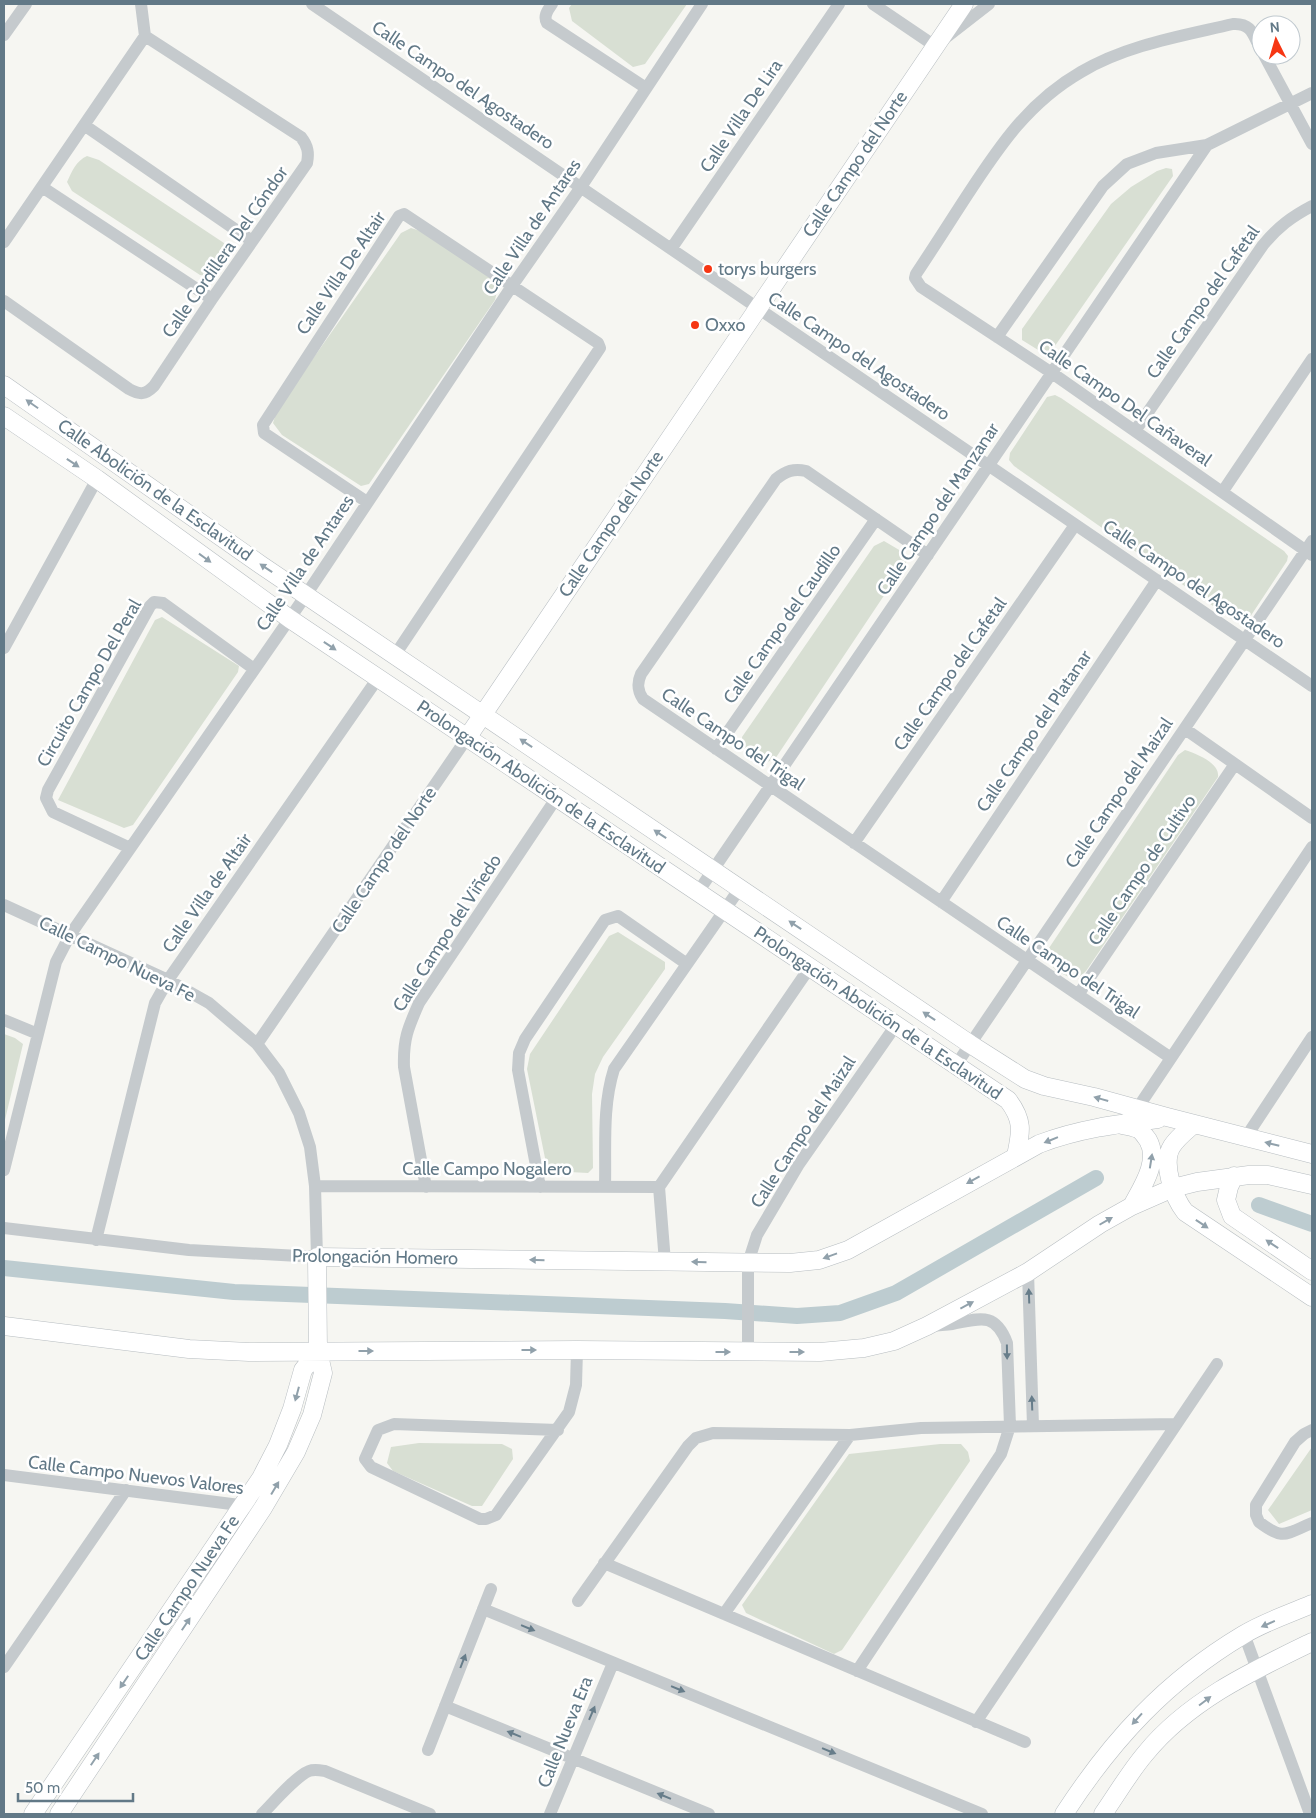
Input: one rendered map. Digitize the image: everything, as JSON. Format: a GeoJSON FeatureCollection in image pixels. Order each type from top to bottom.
{"type":"FeatureCollection","features":[{"type":"Feature","properties":{"kind":"main road","name":"Calle Campo del Norte"},"geometry":{"type":"LineString","coordinates":[[467,738],[757,307],[964,4]]}},
{"type":"Feature","properties":{"kind":"main road","name":"Calle Abolición de la Esclavitud"},"geometry":{"type":"LineString","coordinates":[[4,384],[306,595]]}},
{"type":"Feature","properties":{"kind":"main road","name":"Calle Abolición de la Esclavitud"},"geometry":{"type":"LineString","coordinates":[[4,418],[97,479],[290,619]]}},
{"type":"Feature","properties":{"kind":"main road","name":"Prolongación Abolición de la Esclavitud"},"geometry":{"type":"LineString","coordinates":[[306,595],[970,1044],[1025,1079],[1044,1086],[1094,1097],[1312,1154]]}},
{"type":"Feature","properties":{"kind":"main road","name":"Prolongación Abolición de la Esclavitud"},"geometry":{"type":"LineString","coordinates":[[290,619],[1008,1100],[1017,1112],[1020,1124],[1016,1156]]}},
{"type":"Feature","properties":{"kind":"main road"},"geometry":{"type":"LineString","coordinates":[[748,1263],[790,1263],[819,1260],[848,1250],[1039,1144],[1062,1135],[1115,1124],[1167,1117]]}},
{"type":"Feature","properties":{"kind":"main road"},"geometry":{"type":"LineString","coordinates":[[1115,1124],[1138,1129],[1145,1134],[1151,1149],[1152,1155],[1149,1171],[1132,1206]]}},
{"type":"Feature","properties":{"kind":"main road"},"geometry":{"type":"LineString","coordinates":[[1194,1124],[1171,1147],[1168,1157],[1168,1165],[1178,1203],[1185,1212],[1312,1297]]}},
{"type":"Feature","properties":{"kind":"main road"},"geometry":{"type":"LineString","coordinates":[[4,1326],[189,1349],[249,1352],[577,1350],[820,1352],[864,1348],[894,1341],[927,1326],[1028,1272],[1100,1224],[1132,1206],[1173,1188],[1234,1176],[1268,1175],[1312,1185]]}},
{"type":"Feature","properties":{"kind":"main road"},"geometry":{"type":"LineString","coordinates":[[1234,1176],[1226,1200],[1232,1216],[1312,1271]]}},
{"type":"Feature","properties":{"kind":"main road","name":"Prolongación Homero"},"geometry":{"type":"LineString","coordinates":[[317,1257],[748,1263]]}},
{"type":"Feature","properties":{"kind":"main road","name":"Calle Campo Nueva Fe"},"geometry":{"type":"LineString","coordinates":[[59,1814],[263,1508],[296,1452],[312,1415],[324,1373],[318,1351],[317,1257]]}},
{"type":"Feature","properties":{"kind":"main road","name":"Calle Campo Nueva Fe"},"geometry":{"type":"LineString","coordinates":[[33,1814],[73,1758],[261,1478],[278,1445],[292,1409],[303,1370],[318,1351]]}},
{"type":"Feature","properties":{"kind":"main road"},"geometry":{"type":"LineString","coordinates":[[1064,1814],[1107,1753],[1145,1710],[1187,1673],[1244,1634],[1312,1604]]}},
{"type":"Feature","properties":{"kind":"main road"},"geometry":{"type":"LineString","coordinates":[[1103,1814],[1145,1754],[1175,1723],[1215,1693],[1257,1668],[1312,1642]]}},
{"type":"Feature","properties":{"kind":"street"},"geometry":{"type":"LineString","coordinates":[[4,35],[26,4]]}},
{"type":"Feature","properties":{"kind":"street"},"geometry":{"type":"LineString","coordinates":[[4,242],[146,36],[141,4]]}},
{"type":"Feature","properties":{"kind":"street","name":"Calle Campo del Agostadero"},"geometry":{"type":"LineString","coordinates":[[312,4],[1312,686]]}},
{"type":"Feature","properties":{"kind":"street"},"geometry":{"type":"LineString","coordinates":[[552,4],[546,13],[545,20],[547,23],[646,88]]}},
{"type":"Feature","properties":{"kind":"street","name":"Calle Villa de Antares"},"geometry":{"type":"LineString","coordinates":[[5,1162],[56,962],[70,935],[290,619],[702,4]]}},
{"type":"Feature","properties":{"kind":"street","name":"Calle Villa De Lira"},"geometry":{"type":"LineString","coordinates":[[671,249],[839,4]]}},
{"type":"Feature","properties":{"kind":"street"},"geometry":{"type":"LineString","coordinates":[[873,4],[935,46],[989,4]]}},
{"type":"Feature","properties":{"kind":"street","name":"Calle Campo Del Cañaveral"},"geometry":{"type":"LineString","coordinates":[[1251,31],[1246,25],[1233,24],[1138,48],[1082,71],[1061,85],[1036,106],[1008,135],[916,274],[917,283],[920,287],[997,338],[1052,372],[1135,431],[1310,549]]}},
{"type":"Feature","properties":{"kind":"street","name":"Calle Cordillera Del Cóndor"},"geometry":{"type":"LineString","coordinates":[[4,301],[129,389],[140,394],[148,392],[154,386],[307,163],[309,155],[305,142],[301,137],[146,36]]}},
{"type":"Feature","properties":{"kind":"street"},"geometry":{"type":"LineString","coordinates":[[1269,65],[1312,144]]}},
{"type":"Feature","properties":{"kind":"street"},"geometry":{"type":"LineString","coordinates":[[997,338],[1103,186],[1114,174],[1127,164],[1149,155],[1207,145],[1312,93]]}},
{"type":"Feature","properties":{"kind":"street"},"geometry":{"type":"LineString","coordinates":[[84,125],[252,241]]}},
{"type":"Feature","properties":{"kind":"street","name":"Calle Campo del Manzanar"},"geometry":{"type":"LineString","coordinates":[[698,892],[1207,145]]}},
{"type":"Feature","properties":{"kind":"street"},"geometry":{"type":"LineString","coordinates":[[42,187],[212,299]]}},
{"type":"Feature","properties":{"kind":"street","name":"Calle Campo del Cafetal"},"geometry":{"type":"LineString","coordinates":[[1135,431],[1263,245],[1275,230],[1290,218],[1312,206]]}},
{"type":"Feature","properties":{"kind":"street","name":"Calle Villa De Altair"},"geometry":{"type":"LineString","coordinates":[[367,502],[264,433],[263,425],[399,216],[406,214],[598,343],[599,350],[395,655]]}},
{"type":"Feature","properties":{"kind":"street"},"geometry":{"type":"LineString","coordinates":[[1223,491],[1312,359]]}},
{"type":"Feature","properties":{"kind":"street","name":"Calle Campo del Trigal"},"geometry":{"type":"LineString","coordinates":[[928,555],[806,471],[799,469],[782,474],[776,479],[639,678],[639,693],[643,699],[1171,1058]]}},
{"type":"Feature","properties":{"kind":"street"},"geometry":{"type":"LineString","coordinates":[[4,648],[97,479]]}},
{"type":"Feature","properties":{"kind":"street","name":"Calle Campo del Caudillo"},"geometry":{"type":"LineString","coordinates":[[716,749],[876,519]]}},
{"type":"Feature","properties":{"kind":"street","name":"Calle Campo del Cafetal"},"geometry":{"type":"LineString","coordinates":[[854,843],[1075,525]]}},
{"type":"Feature","properties":{"kind":"street","name":"Calle Campo del Maizal"},"geometry":{"type":"LineString","coordinates":[[956,1065],[1245,640],[1310,549]]}},
{"type":"Feature","properties":{"kind":"street","name":"Calle Campo del Platanar"},"geometry":{"type":"LineString","coordinates":[[941,902],[1157,580]]}},
{"type":"Feature","properties":{"kind":"street","name":"Circuito Campo Del Peral"},"geometry":{"type":"LineString","coordinates":[[130,848],[53,812],[46,798],[48,790],[150,606],[157,602],[164,602],[254,669]]}},
{"type":"Feature","properties":{"kind":"street","name":"Calle Villa de Altair"},"geometry":{"type":"LineString","coordinates":[[96,1240],[156,1003],[168,980],[378,678]]}},
{"type":"Feature","properties":{"kind":"street"},"geometry":{"type":"LineString","coordinates":[[1185,729],[1312,818]]}},
{"type":"Feature","properties":{"kind":"street","name":"Calle Campo del Norte"},"geometry":{"type":"LineString","coordinates":[[257,1044],[467,738]]}},
{"type":"Feature","properties":{"kind":"street","name":"Calle Campo de Cultivo"},"geometry":{"type":"LineString","coordinates":[[1078,995],[1235,764]]}},
{"type":"Feature","properties":{"kind":"street","name":"Calle Campo del Viñedo"},"geometry":{"type":"LineString","coordinates":[[426,1187],[404,1067],[403,1047],[407,1028],[419,1003],[556,797]]}},
{"type":"Feature","properties":{"kind":"street"},"geometry":{"type":"LineString","coordinates":[[1137,1109],[1312,847]]}},
{"type":"Feature","properties":{"kind":"street"},"geometry":{"type":"LineString","coordinates":[[606,1187],[606,1108],[608,1087],[614,1070],[740,888]]}},
{"type":"Feature","properties":{"kind":"street","name":"Calle Campo Nueva Fe"},"geometry":{"type":"LineString","coordinates":[[4,905],[168,980],[209,1003],[257,1044],[278,1073],[299,1113],[310,1147],[315,1186],[317,1257]]}},
{"type":"Feature","properties":{"kind":"street"},"geometry":{"type":"LineString","coordinates":[[540,1187],[518,1070],[519,1053],[524,1039],[605,920],[609,918],[618,916],[687,964]]}},
{"type":"Feature","properties":{"kind":"street"},"geometry":{"type":"LineString","coordinates":[[665,1262],[659,1187],[810,968]]}},
{"type":"Feature","properties":{"kind":"street"},"geometry":{"type":"LineString","coordinates":[[4,1020],[38,1034]]}},
{"type":"Feature","properties":{"kind":"street","name":"Calle Campo del Maizal"},"geometry":{"type":"LineString","coordinates":[[748,1263],[757,1235],[795,1172],[896,1025]]}},
{"type":"Feature","properties":{"kind":"street"},"geometry":{"type":"LineString","coordinates":[[1239,1135],[1312,1037]]}},
{"type":"Feature","properties":{"kind":"street","name":"Calle Campo Nogalero"},"geometry":{"type":"LineString","coordinates":[[315,1186],[659,1187]]}},
{"type":"Feature","properties":{"kind":"street","name":"Prolongación Homero"},"geometry":{"type":"LineString","coordinates":[[4,1228],[189,1250],[317,1257]]}},
{"type":"Feature","properties":{"kind":"street"},"geometry":{"type":"LineString","coordinates":[[748,1263],[748,1352]]}},
{"type":"Feature","properties":{"kind":"street"},"geometry":{"type":"LineString","coordinates":[[1028,1272],[1032,1426]]}},
{"type":"Feature","properties":{"kind":"street"},"geometry":{"type":"LineString","coordinates":[[857,1671],[1001,1454],[1010,1426],[1007,1343],[1002,1332],[996,1325],[987,1320],[977,1318],[951,1325],[927,1326]]}},
{"type":"Feature","properties":{"kind":"street"},"geometry":{"type":"LineString","coordinates":[[558,1430],[394,1424],[378,1430],[365,1459],[371,1467],[480,1519],[496,1515],[558,1430],[569,1412],[575,1393],[577,1350]]}},
{"type":"Feature","properties":{"kind":"street"},"geometry":{"type":"LineString","coordinates":[[976,1722],[1217,1364]]}},
{"type":"Feature","properties":{"kind":"street"},"geometry":{"type":"LineString","coordinates":[[578,1601],[688,1446],[696,1438],[713,1433],[850,1435],[921,1428],[1176,1424]]}},
{"type":"Feature","properties":{"kind":"street"},"geometry":{"type":"LineString","coordinates":[[1312,1430],[1304,1434],[1296,1442],[1255,1509],[1259,1522],[1277,1534],[1286,1534],[1312,1523]]}},
{"type":"Feature","properties":{"kind":"street"},"geometry":{"type":"LineString","coordinates":[[724,1614],[850,1435]]}},
{"type":"Feature","properties":{"kind":"street","name":"Calle Campo Nuevos Valores"},"geometry":{"type":"LineString","coordinates":[[4,1476],[126,1490],[241,1507],[263,1508]]}},
{"type":"Feature","properties":{"kind":"street"},"geometry":{"type":"LineString","coordinates":[[4,1667],[126,1490]]}},
{"type":"Feature","properties":{"kind":"street"},"geometry":{"type":"LineString","coordinates":[[604,1563],[1025,1742]]}},
{"type":"Feature","properties":{"kind":"street"},"geometry":{"type":"LineString","coordinates":[[428,1750],[491,1589]]}},
{"type":"Feature","properties":{"kind":"street"},"geometry":{"type":"LineString","coordinates":[[483,1609],[982,1814]]}},
{"type":"Feature","properties":{"kind":"street"},"geometry":{"type":"LineString","coordinates":[[1244,1634],[1310,1814]]}},
{"type":"Feature","properties":{"kind":"street","name":"Calle Nueva Era"},"geometry":{"type":"LineString","coordinates":[[550,1814],[613,1663]]}},
{"type":"Feature","properties":{"kind":"street"},"geometry":{"type":"LineString","coordinates":[[445,1706],[709,1814]]}},
{"type":"Feature","properties":{"kind":"street"},"geometry":{"type":"LineString","coordinates":[[262,1814],[298,1779],[307,1772],[316,1770],[324,1771],[415,1812],[430,1814]]}},
{"type":"Feature","properties":{"kind":"shaded area"},"geometry":{"type":"Polygon","coordinates":[[[572,4],[687,4],[645,64],[633,67],[572,21],[569,8],[572,4]]]}},
{"type":"Feature","properties":{"kind":"shaded area"},"geometry":{"type":"Polygon","coordinates":[[[87,156],[99,160],[227,245],[225,259],[217,272],[209,276],[200,275],[72,191],[67,182],[77,164],[87,156]]]}},
{"type":"Feature","properties":{"kind":"shaded area"},"geometry":{"type":"Polygon","coordinates":[[[1166,168],[1172,169],[1173,176],[1050,353],[1043,353],[1022,340],[1022,329],[1111,204],[1131,187],[1157,171],[1166,168]]]}},
{"type":"Feature","properties":{"kind":"shaded area"},"geometry":{"type":"Polygon","coordinates":[[[411,228],[430,234],[494,281],[497,291],[495,300],[369,484],[361,486],[282,435],[273,423],[277,410],[401,233],[411,228]]]}},
{"type":"Feature","properties":{"kind":"shaded area"},"geometry":{"type":"Polygon","coordinates":[[[1055,395],[1284,551],[1288,556],[1287,561],[1248,620],[1241,622],[1233,620],[1014,466],[1009,460],[1010,453],[1047,397],[1055,395]]]}},
{"type":"Feature","properties":{"kind":"shaded area"},"geometry":{"type":"Polygon","coordinates":[[[884,541],[906,554],[907,561],[775,759],[767,762],[743,748],[742,737],[874,546],[884,541]]]}},
{"type":"Feature","properties":{"kind":"shaded area"},"geometry":{"type":"Polygon","coordinates":[[[162,617],[239,666],[238,672],[133,825],[124,828],[58,800],[155,620],[162,617]]]}},
{"type":"Feature","properties":{"kind":"shaded area"},"geometry":{"type":"Polygon","coordinates":[[[1185,750],[1212,763],[1218,772],[1218,777],[1086,971],[1078,979],[1056,970],[1049,962],[1047,951],[1178,755],[1185,750]]]}},
{"type":"Feature","properties":{"kind":"shaded area"},"geometry":{"type":"Polygon","coordinates":[[[618,932],[665,962],[665,969],[603,1057],[595,1074],[592,1094],[593,1168],[588,1173],[551,1171],[546,1163],[527,1069],[530,1054],[609,936],[618,932]]]}},
{"type":"Feature","properties":{"kind":"shaded area"},"geometry":{"type":"Polygon","coordinates":[[[4,1034],[15,1038],[23,1044],[4,1124],[4,1034]]]}},
{"type":"Feature","properties":{"kind":"shaded area"},"geometry":{"type":"Polygon","coordinates":[[[419,1443],[502,1444],[512,1449],[513,1459],[482,1506],[472,1506],[393,1471],[387,1463],[391,1447],[419,1443]]]}},
{"type":"Feature","properties":{"kind":"shaded area"},"geometry":{"type":"Polygon","coordinates":[[[940,1444],[961,1444],[968,1452],[970,1461],[842,1650],[834,1654],[746,1613],[742,1605],[849,1454],[940,1444]]]}},
{"type":"Feature","properties":{"kind":"shaded area"},"geometry":{"type":"Polygon","coordinates":[[[1312,1447],[1312,1510],[1279,1524],[1268,1510],[1312,1447]]]}},
{"type":"Feature","properties":{"kind":"waterway"},"geometry":{"type":"LineString","coordinates":[[4,1268],[234,1292],[725,1311],[797,1316],[840,1313],[896,1293],[1096,1178]]}},
{"type":"Feature","properties":{"kind":"waterway"},"geometry":{"type":"LineString","coordinates":[[1259,1205],[1312,1224]]}},
{"type":"Feature","properties":{"kind":"place","name":"torys burgers"},"geometry":{"type":"Point","coordinates":[708,269]}},
{"type":"Feature","properties":{"kind":"place","name":"Oxxo"},"geometry":{"type":"Point","coordinates":[695,325]}}]}
